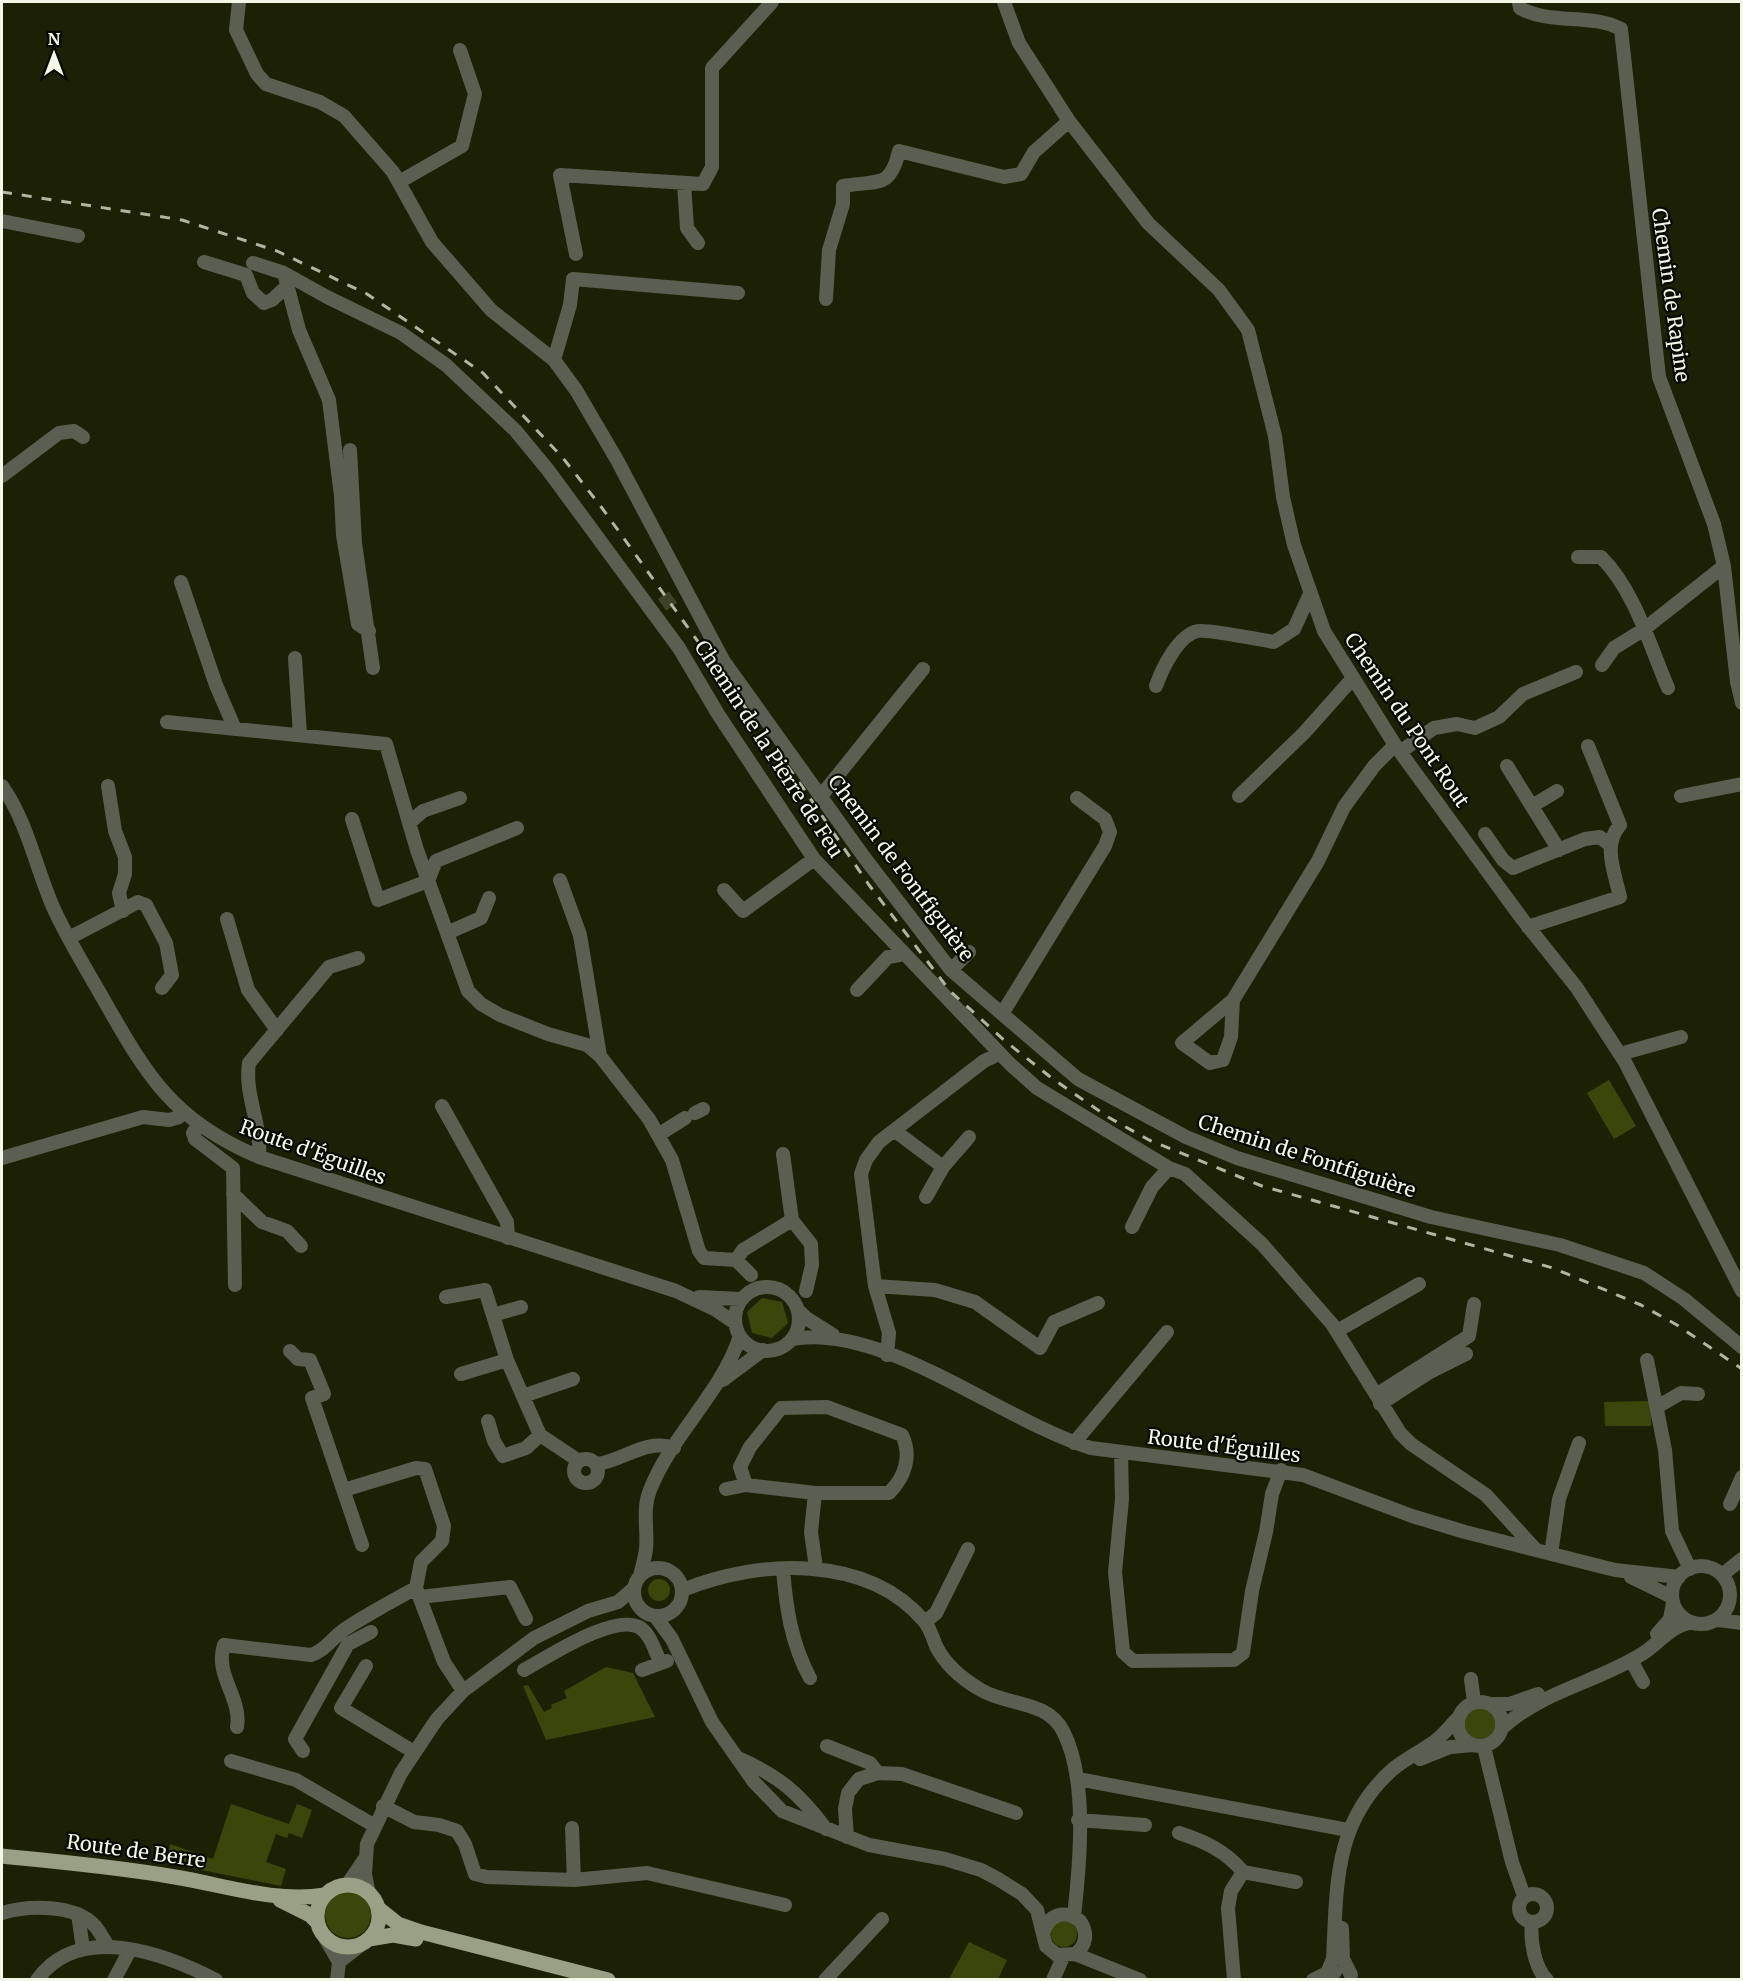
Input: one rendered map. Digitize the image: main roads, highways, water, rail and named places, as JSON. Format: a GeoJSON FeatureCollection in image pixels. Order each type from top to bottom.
{"type":"FeatureCollection","features":[{"type":"Feature","properties":{"kind":"main road","name":"Route de Berre"},"geometry":{"type":"LineString","coordinates":[[2,1856],[150,1873],[263,1894],[306,1898],[325,1895]]}},
{"type":"Feature","properties":{"kind":"main road"},"geometry":{"type":"LineString","coordinates":[[574,1980],[404,1936],[366,1941],[343,1947],[325,1938],[317,1922],[317,1913],[325,1895],[335,1888],[347,1885],[359,1887],[369,1894],[378,1908],[398,1924],[421,1932],[608,1980]]}},
{"type":"Feature","properties":{"kind":"main road","name":"Route de Berre"},"geometry":{"type":"LineString","coordinates":[[263,1894],[302,1910],[317,1922]]}},
{"type":"Feature","properties":{"kind":"main road"},"geometry":{"type":"LineString","coordinates":[[366,1941],[379,1919],[378,1908]]}},
{"type":"Feature","properties":{"kind":"tunnel"},"geometry":{"type":"LineString","coordinates":[[662,605],[673,597]]}},
{"type":"Feature","properties":{"kind":"railway"},"geometry":{"type":"LineString","coordinates":[[2,192],[182,220],[277,251],[367,294],[483,373],[563,458],[602,508],[799,782],[869,885],[950,991],[1005,1041],[1053,1079],[1108,1117],[1149,1140],[1262,1186],[1553,1268],[1641,1305],[1677,1325],[1742,1369]]}}]}
